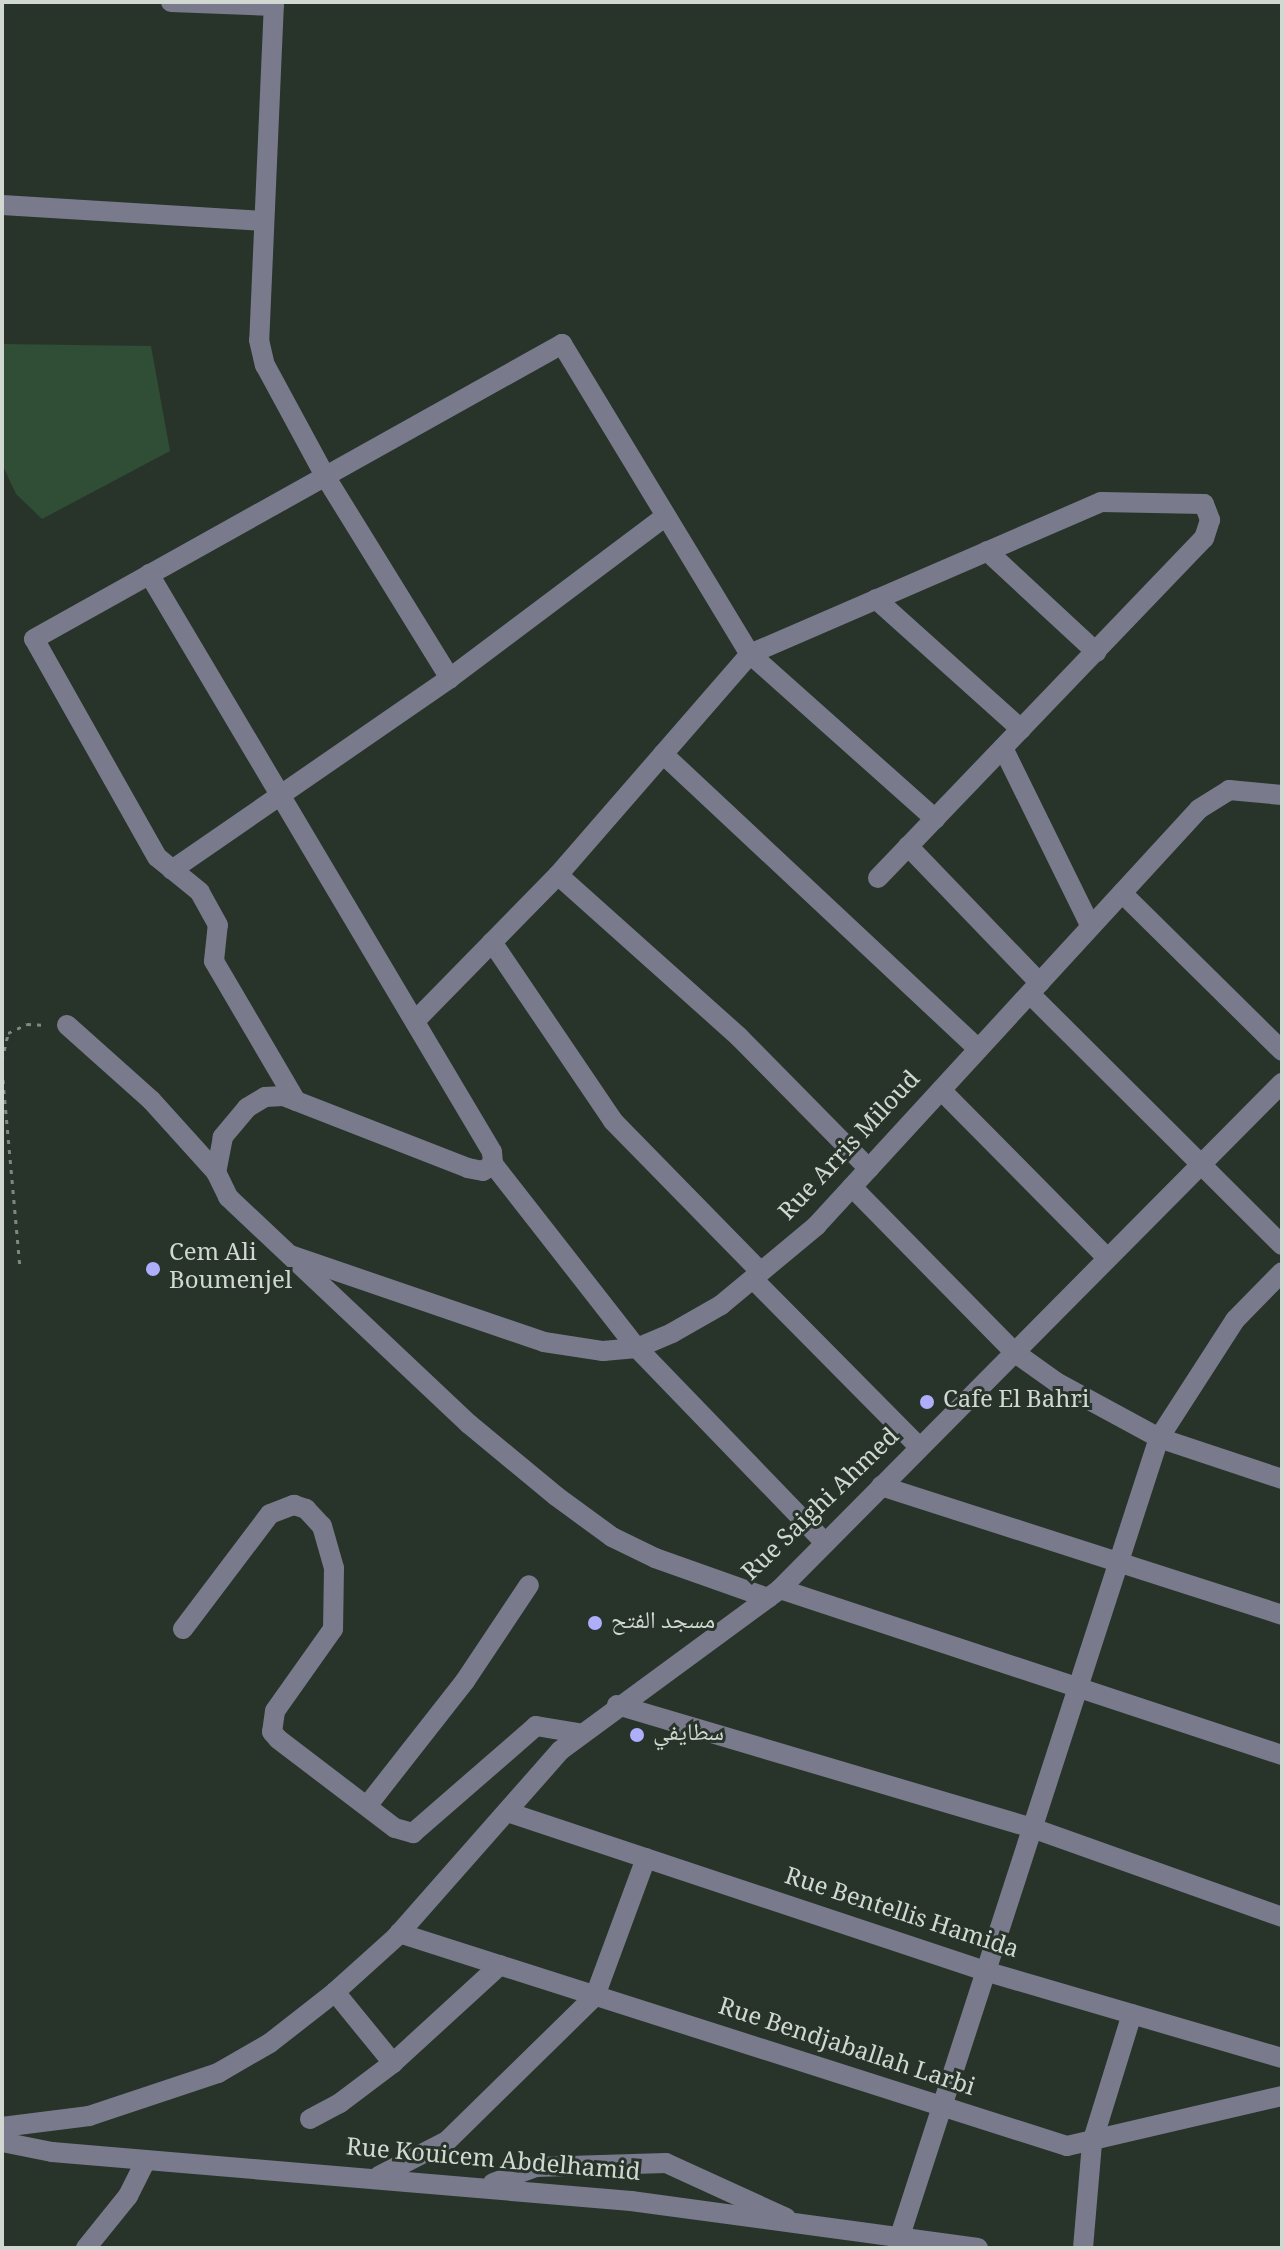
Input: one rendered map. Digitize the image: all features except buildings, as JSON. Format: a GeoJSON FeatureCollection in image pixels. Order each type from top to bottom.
{"type":"FeatureCollection","features":[{"type":"Feature","properties":{"kind":"street"},"geometry":{"type":"LineString","coordinates":[[171,2],[274,4],[259,340],[265,365],[325,476],[450,678]]}},
{"type":"Feature","properties":{"kind":"street"},"geometry":{"type":"LineString","coordinates":[[2,205],[264,221]]}},
{"type":"Feature","properties":{"kind":"street"},"geometry":{"type":"LineString","coordinates":[[296,1101],[214,961],[218,925],[200,892],[157,857],[34,639],[562,344],[750,654],[935,819]]}},
{"type":"Feature","properties":{"kind":"street"},"geometry":{"type":"LineString","coordinates":[[415,1021],[558,875],[750,654],[1101,502],[1204,504],[1210,520],[1204,538],[878,878]]}},
{"type":"Feature","properties":{"kind":"street"},"geometry":{"type":"LineString","coordinates":[[172,870],[450,678],[666,516]]}},
{"type":"Feature","properties":{"kind":"street"},"geometry":{"type":"LineString","coordinates":[[987,551],[1096,652]]}},
{"type":"Feature","properties":{"kind":"street"},"geometry":{"type":"LineString","coordinates":[[149,574],[415,1021],[484,1131],[493,1164],[637,1348],[825,1543]]}},
{"type":"Feature","properties":{"kind":"street"},"geometry":{"type":"LineString","coordinates":[[876,599],[1021,729]]}},
{"type":"Feature","properties":{"kind":"street"},"geometry":{"type":"LineString","coordinates":[[1003,748],[1091,927]]}},
{"type":"Feature","properties":{"kind":"street"},"geometry":{"type":"LineString","coordinates":[[663,754],[978,1049]]}},
{"type":"Feature","properties":{"kind":"street","name":"Rue Arris Miloud"},"geometry":{"type":"LineString","coordinates":[[283,1252],[544,1342],[603,1351],[637,1348],[721,1305],[816,1226],[1199,809],[1229,790],[1282,795]]}},
{"type":"Feature","properties":{"kind":"street"},"geometry":{"type":"LineString","coordinates":[[908,846],[1035,988],[1282,1245]]}},
{"type":"Feature","properties":{"kind":"street"},"geometry":{"type":"LineString","coordinates":[[558,875],[739,1037],[869,1169]]}},
{"type":"Feature","properties":{"kind":"street"},"geometry":{"type":"LineString","coordinates":[[1122,893],[1282,1051]]}},
{"type":"Feature","properties":{"kind":"street"},"geometry":{"type":"LineString","coordinates":[[492,942],[613,1121],[919,1447]]}},
{"type":"Feature","properties":{"kind":"street"},"geometry":{"type":"LineString","coordinates":[[67,1025],[151,1100],[216,1172],[239,1213],[469,1424],[612,1537],[774,1594],[1079,1688],[1282,1755]]}},
{"type":"Feature","properties":{"kind":"street","name":"Rue Saighi Ahmed"},"geometry":{"type":"LineString","coordinates":[[2,2127],[89,2116],[218,2073],[270,2043],[335,1992],[399,1933],[578,1733],[774,1594],[1282,1083]]}},
{"type":"Feature","properties":{"kind":"street"},"geometry":{"type":"LineString","coordinates":[[941,1090],[1107,1258]]}},
{"type":"Feature","properties":{"kind":"street"},"geometry":{"type":"LineString","coordinates":[[216,1172],[223,1137],[247,1108],[265,1097],[296,1101],[468,1168],[483,1171],[493,1164]]}},
{"type":"Feature","properties":{"kind":"street"},"geometry":{"type":"LineString","coordinates":[[852,1187],[1014,1352],[1115,1418],[1159,1438],[1282,1479]]}},
{"type":"Feature","properties":{"kind":"street"},"geometry":{"type":"LineString","coordinates":[[899,2239],[1035,1829],[1159,1438],[1235,1320],[1282,1272]]}},
{"type":"Feature","properties":{"kind":"street"},"geometry":{"type":"LineString","coordinates":[[881,1486],[1282,1615]]}},
{"type":"Feature","properties":{"kind":"street"},"geometry":{"type":"LineString","coordinates":[[183,1629],[270,1514],[284,1506],[306,1509],[322,1526],[334,1568],[333,1629],[275,1711],[272,1732],[395,1828],[413,1833],[536,1726],[578,1733]]}},
{"type":"Feature","properties":{"kind":"street"},"geometry":{"type":"LineString","coordinates":[[367,1806],[465,1681],[529,1585]]}},
{"type":"Feature","properties":{"kind":"street"},"geometry":{"type":"LineString","coordinates":[[617,1705],[1035,1829],[1282,1917]]}},
{"type":"Feature","properties":{"kind":"street","name":"Rue Bentellis Hamida"},"geometry":{"type":"LineString","coordinates":[[507,1812],[988,1972],[1282,2058]]}},
{"type":"Feature","properties":{"kind":"street"},"geometry":{"type":"LineString","coordinates":[[379,2176],[447,2141],[595,1996],[646,1858]]}},
{"type":"Feature","properties":{"kind":"street","name":"Rue Bendjaballah Larbi"},"geometry":{"type":"LineString","coordinates":[[399,1933],[1067,2146],[1092,2143],[1282,2096]]}},
{"type":"Feature","properties":{"kind":"street"},"geometry":{"type":"LineString","coordinates":[[310,2119],[340,2103],[393,2063],[500,1965]]}},
{"type":"Feature","properties":{"kind":"street"},"geometry":{"type":"LineString","coordinates":[[335,1992],[393,2063]]}},
{"type":"Feature","properties":{"kind":"street"},"geometry":{"type":"LineString","coordinates":[[1083,2248],[1092,2143],[1132,2014]]}},
{"type":"Feature","properties":{"kind":"street","name":"Rue Kouicem Abdelhamid"},"geometry":{"type":"LineString","coordinates":[[2,2142],[146,2160],[486,2186],[978,2248]]}},
{"type":"Feature","properties":{"kind":"street"},"geometry":{"type":"LineString","coordinates":[[86,2248],[128,2196],[146,2160]]}},
{"type":"Feature","properties":{"kind":"street"},"geometry":{"type":"LineString","coordinates":[[486,2186],[536,2167],[666,2163],[804,2227]]}},
{"type":"Feature","properties":{"kind":"path"},"geometry":{"type":"LineString","coordinates":[[2,1060],[8,1033],[27,1024],[67,1025]]}},
{"type":"Feature","properties":{"kind":"path"},"geometry":{"type":"LineString","coordinates":[[2,1070],[20,1266]]}},
{"type":"Feature","properties":{"kind":"green space"},"geometry":{"type":"Polygon","coordinates":[[[2,344],[151,346],[170,451],[42,519],[16,494],[2,464],[2,344]]]}},
{"type":"Feature","properties":{"kind":"place","name":"Cem Ali Boumenjel"},"geometry":{"type":"Point","coordinates":[153,1269]}},
{"type":"Feature","properties":{"kind":"place","name":"Cafe El Bahri"},"geometry":{"type":"Point","coordinates":[927,1402]}},
{"type":"Feature","properties":{"kind":"place","name":"مسجد الفتح"},"geometry":{"type":"Point","coordinates":[595,1623]}},
{"type":"Feature","properties":{"kind":"place","name":"سطايفي"},"geometry":{"type":"Point","coordinates":[637,1735]}}]}
